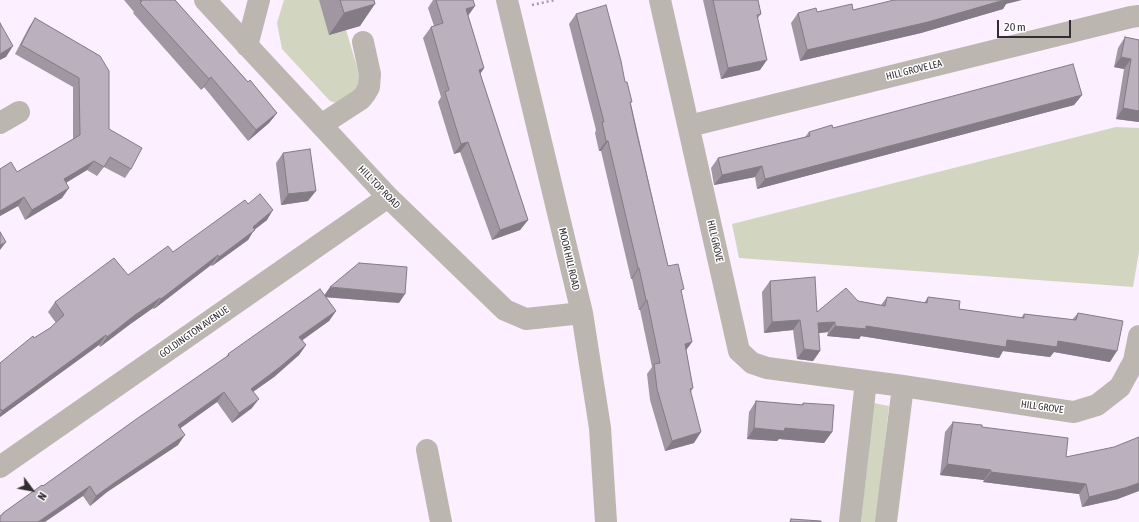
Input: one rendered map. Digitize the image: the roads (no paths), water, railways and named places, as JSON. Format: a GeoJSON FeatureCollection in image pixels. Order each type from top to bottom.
{"type":"FeatureCollection","features":[{"type":"Feature","properties":{"kind":"street","name":"HILL TOP ROAD"},"geometry":{"type":"LineString","coordinates":[[204,0],[388,197],[505,310],[526,319],[582,313]]}},
{"type":"Feature","properties":{"kind":"street"},"geometry":{"type":"LineString","coordinates":[[247,46],[259,0]]}},
{"type":"Feature","properties":{"kind":"street","name":"MOOR HILL ROAD"},"geometry":{"type":"LineString","coordinates":[[507,0],[582,313],[600,428],[606,522]]}},
{"type":"Feature","properties":{"kind":"street","name":"HILL GROVE"},"geometry":{"type":"LineString","coordinates":[[660,0],[739,351],[752,363],[767,368],[903,386],[1074,412],[1097,404],[1120,387],[1134,361],[1139,336]]}},
{"type":"Feature","properties":{"kind":"street","name":"HILL GROVE LEA"},"geometry":{"type":"LineString","coordinates":[[689,126],[1131,16],[1139,16]]}},
{"type":"Feature","properties":{"kind":"street"},"geometry":{"type":"LineString","coordinates":[[321,125],[361,99],[369,87],[370,74],[363,42]]}},
{"type":"Feature","properties":{"kind":"street"},"geometry":{"type":"LineString","coordinates":[[0,123],[19,112]]}},
{"type":"Feature","properties":{"kind":"street","name":"GOLDINGTON AVENUE"},"geometry":{"type":"LineString","coordinates":[[0,467],[388,197]]}},
{"type":"Feature","properties":{"kind":"street"},"geometry":{"type":"LineString","coordinates":[[850,522],[866,381]]}},
{"type":"Feature","properties":{"kind":"street"},"geometry":{"type":"LineString","coordinates":[[886,522],[903,386]]}},
{"type":"Feature","properties":{"kind":"street"},"geometry":{"type":"LineString","coordinates":[[427,450],[441,522]]}}]}
